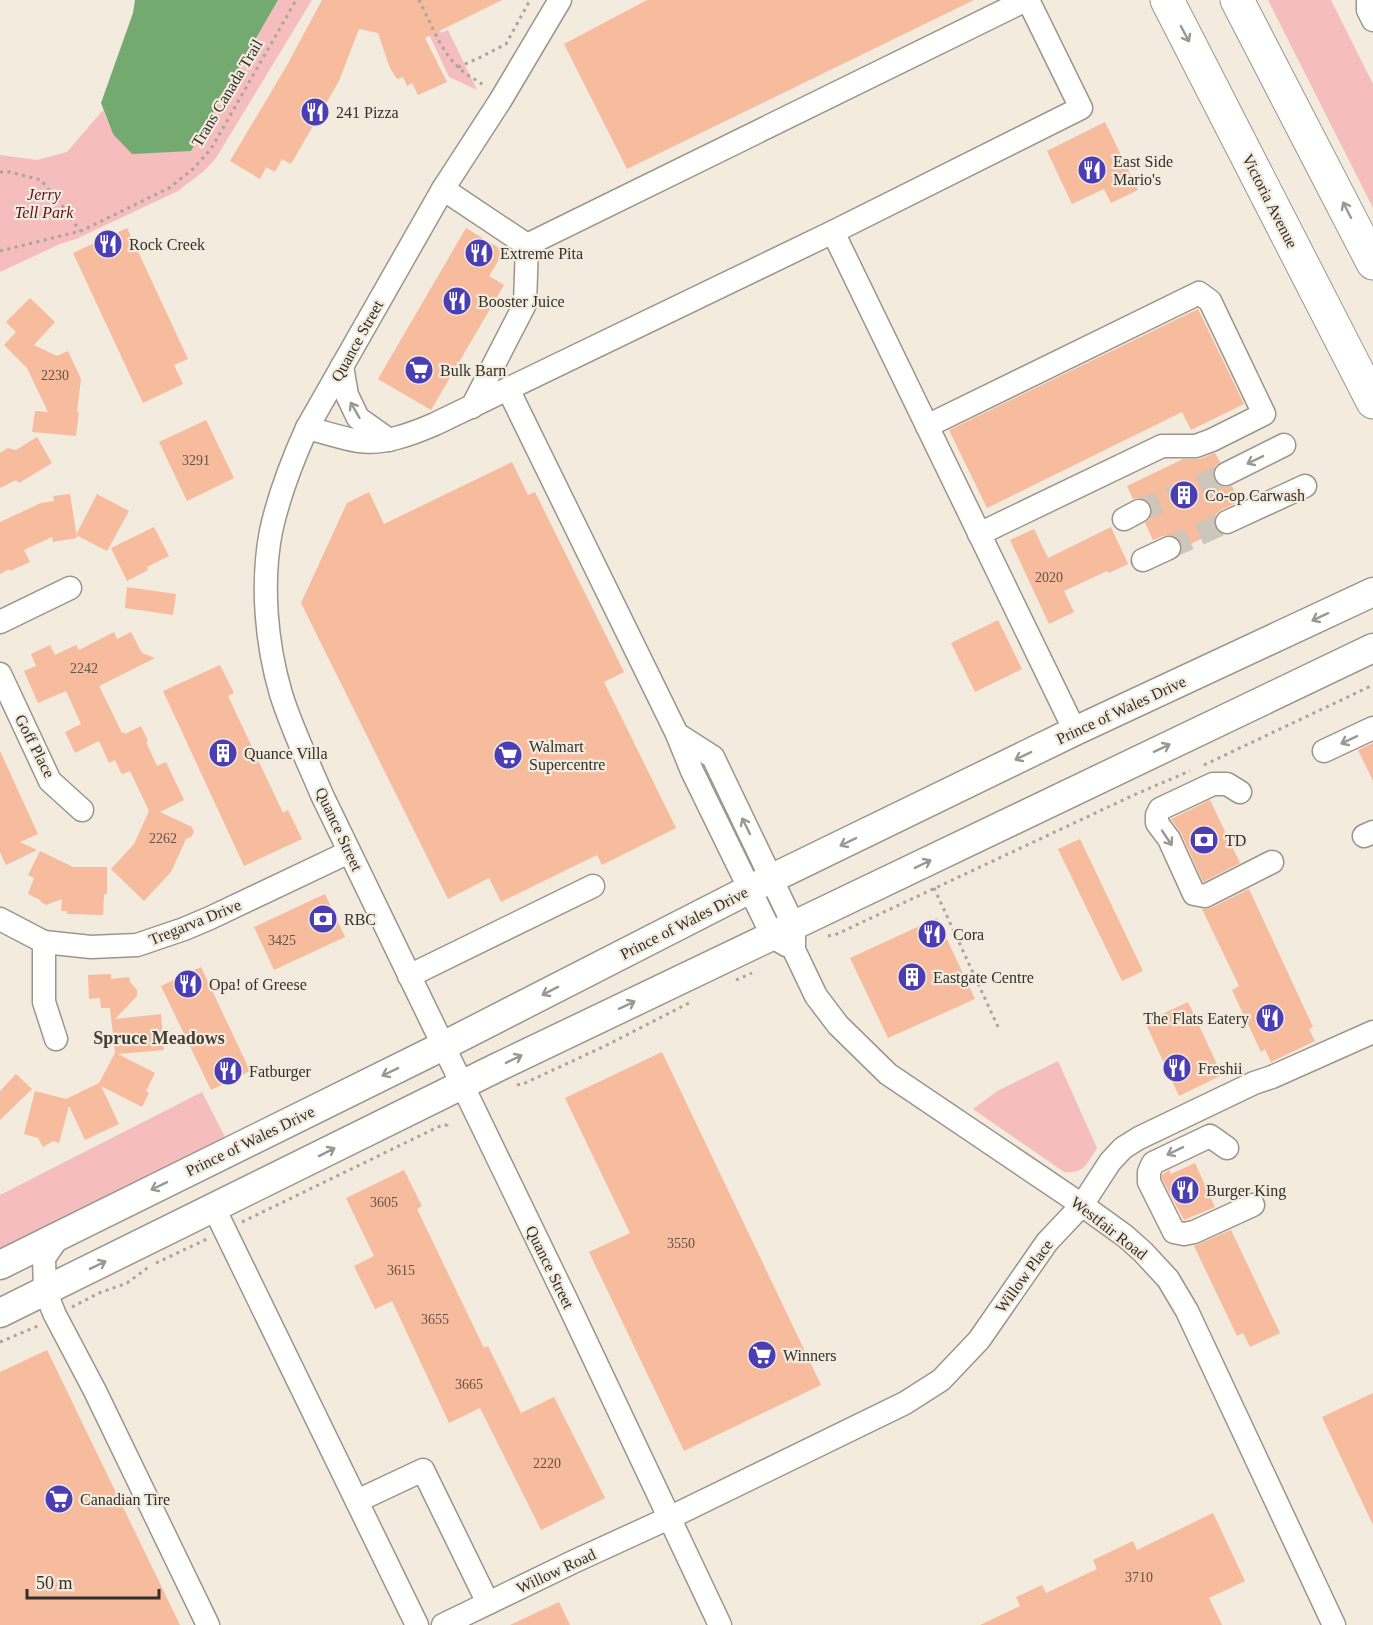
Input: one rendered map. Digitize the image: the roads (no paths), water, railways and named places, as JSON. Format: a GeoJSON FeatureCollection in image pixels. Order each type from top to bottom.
{"type":"FeatureCollection","features":[{"type":"Feature","properties":{"kind":"highway","name":"Victoria Avenue"},"geometry":{"type":"LineString","coordinates":[[1167,0],[1373,402]]}},
{"type":"Feature","properties":{"kind":"highway"},"geometry":{"type":"LineString","coordinates":[[1238,0],[1373,263]]}},
{"type":"Feature","properties":{"kind":"highway"},"geometry":{"type":"LineString","coordinates":[[1202,68],[1373,358]]}},
{"type":"Feature","properties":{"kind":"main road","name":"Prince of Wales Drive"},"geometry":{"type":"LineString","coordinates":[[0,1265],[443,1046],[761,884],[1075,731],[1373,592]]}},
{"type":"Feature","properties":{"kind":"main road"},"geometry":{"type":"LineString","coordinates":[[0,1313],[50,1303],[219,1219],[462,1085],[787,938],[1373,648]]}},
{"type":"Feature","properties":{"kind":"street","name":"Quance Street"},"geometry":{"type":"LineString","coordinates":[[560,0],[500,101],[443,189],[342,366],[292,460],[271,532],[266,575],[267,614],[272,655],[281,693],[296,734],[349,852],[565,1297],[720,1625]]}},
{"type":"Feature","properties":{"kind":"street"},"geometry":{"type":"LineString","coordinates":[[308,428],[360,441],[389,440],[408,435],[472,407],[833,232],[1082,108],[1027,0],[527,245]]}},
{"type":"Feature","properties":{"kind":"street"},"geometry":{"type":"LineString","coordinates":[[1368,0],[1368,10],[1373,20]]}},
{"type":"Feature","properties":{"kind":"street"},"geometry":{"type":"LineString","coordinates":[[443,189],[527,245]]}},
{"type":"Feature","properties":{"kind":"street"},"geometry":{"type":"LineString","coordinates":[[833,232],[1075,731]]}},
{"type":"Feature","properties":{"kind":"street"},"geometry":{"type":"LineString","coordinates":[[472,407],[525,304],[527,245]]}},
{"type":"Feature","properties":{"kind":"street"},"geometry":{"type":"LineString","coordinates":[[927,426],[1199,292],[1210,302],[1264,414],[1196,446],[1162,446],[979,534]]}},
{"type":"Feature","properties":{"kind":"street"},"geometry":{"type":"LineString","coordinates":[[342,366],[347,395],[358,418],[389,440]]}},
{"type":"Feature","properties":{"kind":"street","name":"Westfair Road"},"geometry":{"type":"LineString","coordinates":[[508,389],[677,734],[713,757],[761,884],[816,996],[838,1025],[888,1074],[1125,1236],[1168,1279],[1187,1311],[1334,1625]]}},
{"type":"Feature","properties":{"kind":"street"},"geometry":{"type":"LineString","coordinates":[[1226,474],[1284,445]]}},
{"type":"Feature","properties":{"kind":"street"},"geometry":{"type":"LineString","coordinates":[[1227,522],[1305,486]]}},
{"type":"Feature","properties":{"kind":"street"},"geometry":{"type":"LineString","coordinates":[[1143,560],[1169,548]]}},
{"type":"Feature","properties":{"kind":"street"},"geometry":{"type":"LineString","coordinates":[[0,622],[70,588]]}},
{"type":"Feature","properties":{"kind":"street","name":"Goff Place"},"geometry":{"type":"LineString","coordinates":[[0,674],[50,781],[82,810]]}},
{"type":"Feature","properties":{"kind":"street"},"geometry":{"type":"LineString","coordinates":[[1324,751],[1373,728]]}},
{"type":"Feature","properties":{"kind":"street"},"geometry":{"type":"LineString","coordinates":[[1240,792],[1227,783],[1213,784],[1160,809],[1156,815],[1156,823],[1169,838],[1194,894],[1204,896],[1272,862]]}},
{"type":"Feature","properties":{"kind":"street","name":"Tregarva Drive"},"geometry":{"type":"LineString","coordinates":[[0,919],[44,942],[91,947],[137,945],[210,918],[349,852]]}},
{"type":"Feature","properties":{"kind":"street"},"geometry":{"type":"LineString","coordinates":[[409,976],[593,886]]}},
{"type":"Feature","properties":{"kind":"street"},"geometry":{"type":"LineString","coordinates":[[44,942],[44,1002],[56,1039]]}},
{"type":"Feature","properties":{"kind":"street","name":"Willow Place"},"geometry":{"type":"LineString","coordinates":[[669,1518],[904,1403],[941,1380],[979,1340],[1047,1242],[1082,1205],[1116,1154],[1129,1143],[1254,1083],[1373,1032]]}},
{"type":"Feature","properties":{"kind":"street"},"geometry":{"type":"LineString","coordinates":[[1227,1148],[1210,1136],[1192,1143],[1153,1162],[1149,1172],[1149,1182],[1174,1232],[1184,1234],[1194,1232],[1253,1205]]}},
{"type":"Feature","properties":{"kind":"street"},"geometry":{"type":"LineString","coordinates":[[219,1219],[417,1625]]}},
{"type":"Feature","properties":{"kind":"street"},"geometry":{"type":"LineString","coordinates":[[60,1235],[44,1258],[50,1303],[208,1625]]}},
{"type":"Feature","properties":{"kind":"street"},"geometry":{"type":"LineString","coordinates":[[357,1501],[423,1470],[488,1603]]}},
{"type":"Feature","properties":{"kind":"street","name":"Willow Road"},"geometry":{"type":"LineString","coordinates":[[443,1625],[669,1518]]}},
{"type":"Feature","properties":{"kind":"tunnel"},"geometry":{"type":"LineString","coordinates":[[1139,511],[1226,474]]}},
{"type":"Feature","properties":{"kind":"tunnel"},"geometry":{"type":"LineString","coordinates":[[1169,548],[1227,522]]}},
{"type":"Feature","properties":{"kind":"place","name":"241 Pizza"},"geometry":{"type":"Point","coordinates":[315,112]}},
{"type":"Feature","properties":{"kind":"place","name":"East Side Mario's"},"geometry":{"type":"Point","coordinates":[1092,170]}},
{"type":"Feature","properties":{"kind":"place","name":"Rock Creek"},"geometry":{"type":"Point","coordinates":[108,244]}},
{"type":"Feature","properties":{"kind":"place","name":"Extreme Pita"},"geometry":{"type":"Point","coordinates":[479,253]}},
{"type":"Feature","properties":{"kind":"place","name":"Booster Juice"},"geometry":{"type":"Point","coordinates":[457,301]}},
{"type":"Feature","properties":{"kind":"place","name":"Bulk Barn"},"geometry":{"type":"Point","coordinates":[419,370]}},
{"type":"Feature","properties":{"kind":"place","name":"Co-op Carwash"},"geometry":{"type":"Point","coordinates":[1184,495]}},
{"type":"Feature","properties":{"kind":"place","name":"Quance Villa"},"geometry":{"type":"Point","coordinates":[223,753]}},
{"type":"Feature","properties":{"kind":"place","name":"Walmart Supercentre"},"geometry":{"type":"Point","coordinates":[508,755]}},
{"type":"Feature","properties":{"kind":"place","name":"TD"},"geometry":{"type":"Point","coordinates":[1204,840]}},
{"type":"Feature","properties":{"kind":"place","name":"RBC"},"geometry":{"type":"Point","coordinates":[323,919]}},
{"type":"Feature","properties":{"kind":"place","name":"Cora"},"geometry":{"type":"Point","coordinates":[932,934]}},
{"type":"Feature","properties":{"kind":"place","name":"Eastgate Centre"},"geometry":{"type":"Point","coordinates":[912,977]}},
{"type":"Feature","properties":{"kind":"place","name":"Opa! of Greese"},"geometry":{"type":"Point","coordinates":[188,984]}},
{"type":"Feature","properties":{"kind":"place","name":"The Flats Eatery"},"geometry":{"type":"Point","coordinates":[1270,1018]}},
{"type":"Feature","properties":{"kind":"place","name":"Freshii"},"geometry":{"type":"Point","coordinates":[1177,1068]}},
{"type":"Feature","properties":{"kind":"place","name":"Fatburger"},"geometry":{"type":"Point","coordinates":[228,1071]}},
{"type":"Feature","properties":{"kind":"place","name":"Burger King"},"geometry":{"type":"Point","coordinates":[1185,1190]}},
{"type":"Feature","properties":{"kind":"place","name":"Winners"},"geometry":{"type":"Point","coordinates":[762,1355]}},
{"type":"Feature","properties":{"kind":"place","name":"Canadian Tire"},"geometry":{"type":"Point","coordinates":[59,1499]}},
{"type":"Feature","properties":{"kind":"district","name":"Spruce Meadows"},"geometry":{"type":"Point","coordinates":[159,1038]}},
{"type":"Feature","properties":{"kind":"park label","name":"Jerry Tell Park"},"geometry":{"type":"Point","coordinates":[44,203]}}]}
